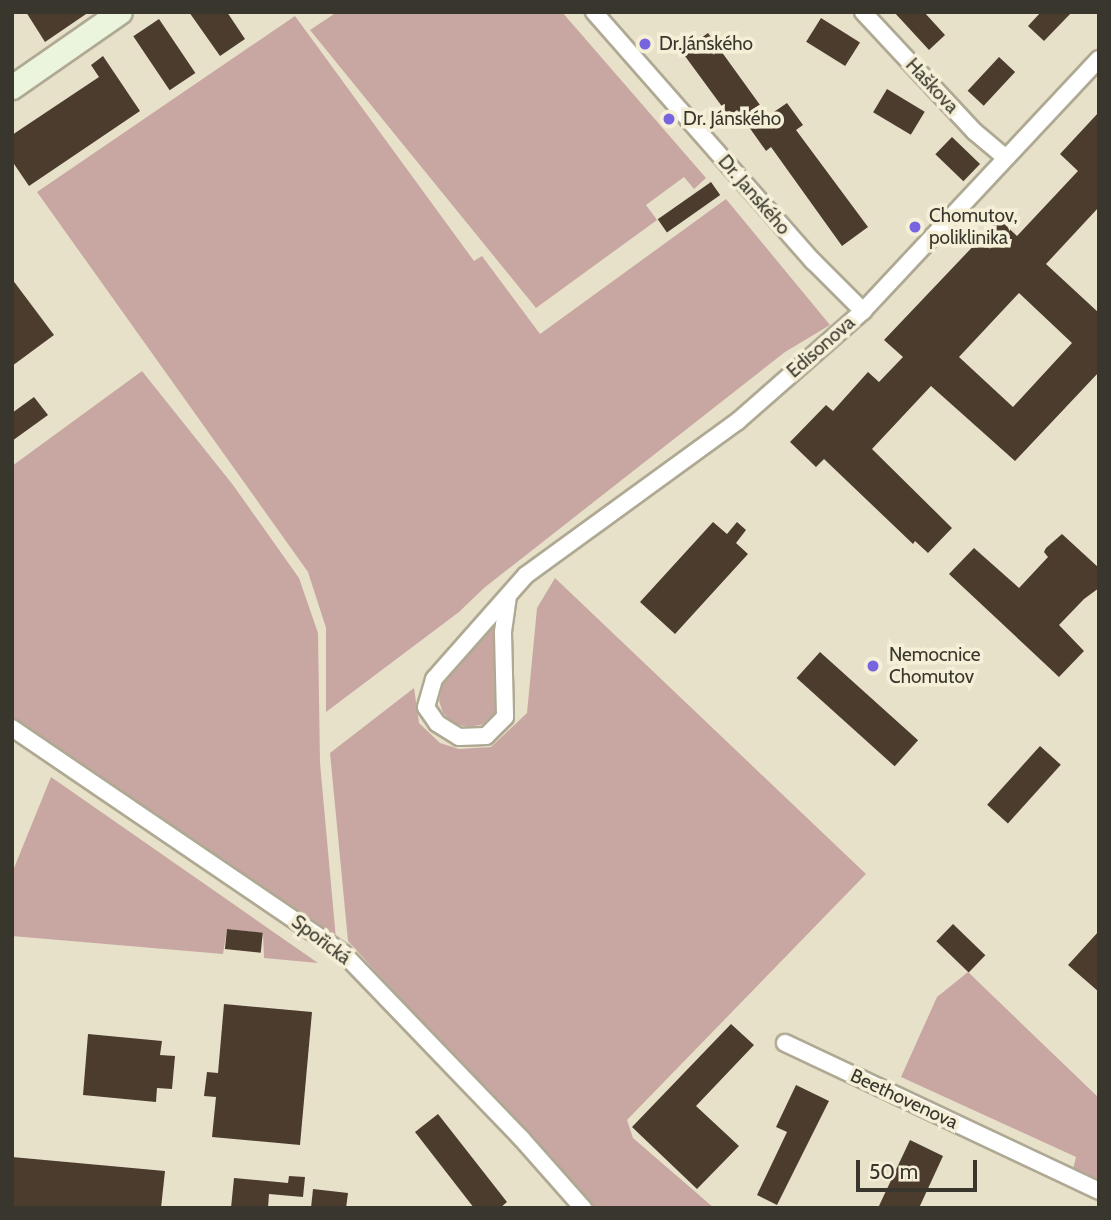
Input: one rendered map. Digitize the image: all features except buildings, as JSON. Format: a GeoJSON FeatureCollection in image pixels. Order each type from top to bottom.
{"type":"FeatureCollection","features":[{"type":"Feature","properties":{"kind":"street"},"geometry":{"type":"LineString","coordinates":[[12,87],[120,12]]}},
{"type":"Feature","properties":{"kind":"street","name":"Dr. Janského"},"geometry":{"type":"LineString","coordinates":[[594,12],[813,261],[863,311]]}},
{"type":"Feature","properties":{"kind":"street","name":"Haškova"},"geometry":{"type":"LineString","coordinates":[[863,12],[975,132],[1005,157]]}},
{"type":"Feature","properties":{"kind":"street","name":"Edisonova"},"geometry":{"type":"LineString","coordinates":[[508,596],[503,633],[505,717],[486,736],[459,737],[437,723],[426,707],[434,679],[526,575],[737,421],[863,311],[1099,59]]}},
{"type":"Feature","properties":{"kind":"street","name":"Spořická"},"geometry":{"type":"LineString","coordinates":[[12,728],[343,953],[521,1138],[583,1208]]}},
{"type":"Feature","properties":{"kind":"street","name":"Beethovenova"},"geometry":{"type":"LineString","coordinates":[[785,1043],[1099,1191]]}},
{"type":"Feature","properties":{"kind":"shaded area"},"geometry":{"type":"Polygon","coordinates":[[[337,12],[562,12],[706,178],[694,189],[684,177],[646,205],[657,220],[536,308],[310,30],[337,12]]]}},
{"type":"Feature","properties":{"kind":"shaded area"},"geometry":{"type":"Polygon","coordinates":[[[295,16],[474,261],[482,256],[540,334],[726,199],[830,325],[785,352],[484,588],[459,612],[326,712],[326,628],[308,572],[37,192],[295,16]]]}},
{"type":"Feature","properties":{"kind":"shaded area"},"geometry":{"type":"Polygon","coordinates":[[[142,371],[233,485],[299,578],[318,633],[320,763],[336,939],[12,718],[12,466],[142,371]]]}},
{"type":"Feature","properties":{"kind":"shaded area"},"geometry":{"type":"Polygon","coordinates":[[[555,578],[866,874],[627,1120],[633,1138],[714,1208],[590,1208],[348,941],[330,753],[414,688],[419,723],[440,743],[459,749],[491,747],[527,713],[537,608],[555,578]]]}},
{"type":"Feature","properties":{"kind":"shaded area"},"geometry":{"type":"Polygon","coordinates":[[[492,625],[495,626],[498,703],[493,716],[481,725],[467,727],[453,723],[443,713],[439,701],[442,686],[492,625]]]}},
{"type":"Feature","properties":{"kind":"shaded area"},"geometry":{"type":"Polygon","coordinates":[[[51,777],[318,963],[264,958],[263,933],[227,929],[223,954],[12,936],[12,873],[51,777]]]}},
{"type":"Feature","properties":{"kind":"shaded area"},"geometry":{"type":"Polygon","coordinates":[[[968,972],[1099,1098],[1099,1181],[1073,1169],[1076,1157],[901,1077],[937,997],[968,972]]]}},
{"type":"Feature","properties":{"kind":"place","name":"Dr.Jánského"},"geometry":{"type":"Point","coordinates":[645,44]}},
{"type":"Feature","properties":{"kind":"place","name":"Dr. Jánského"},"geometry":{"type":"Point","coordinates":[669,119]}},
{"type":"Feature","properties":{"kind":"place","name":"Chomutov, poliklinika"},"geometry":{"type":"Point","coordinates":[915,227]}},
{"type":"Feature","properties":{"kind":"place","name":"Nemocnice Chomutov"},"geometry":{"type":"Point","coordinates":[873,666]}}]}
